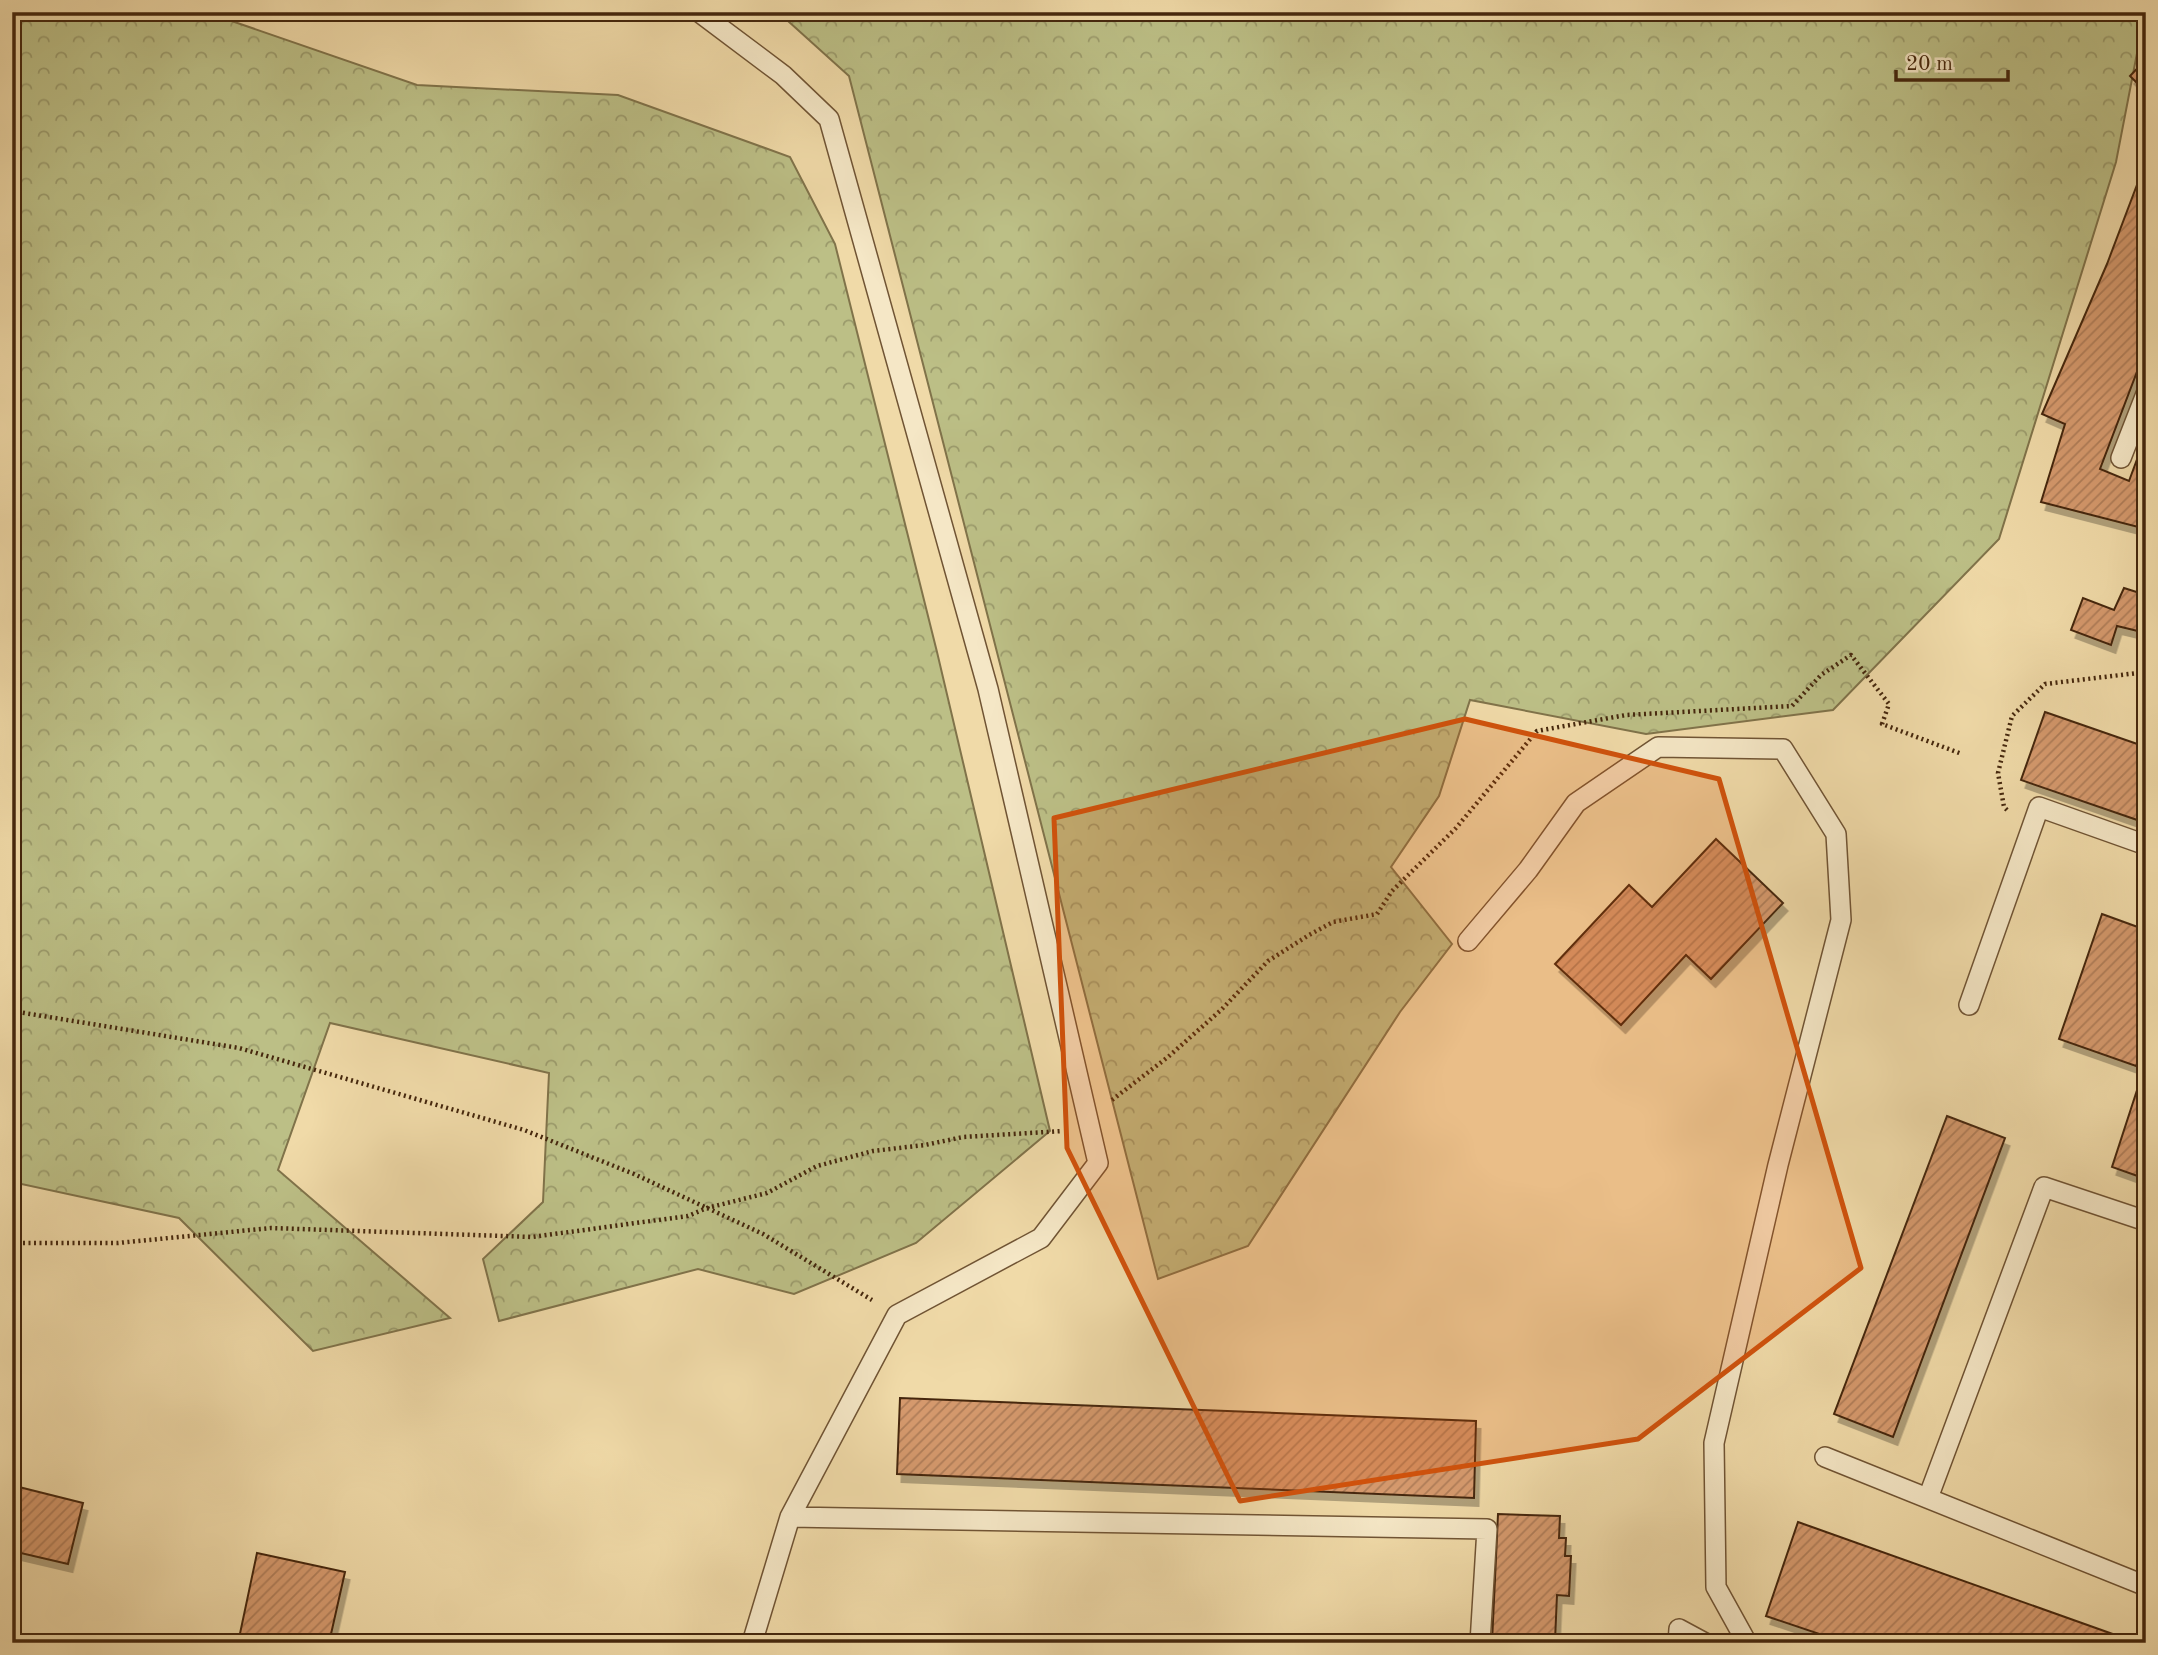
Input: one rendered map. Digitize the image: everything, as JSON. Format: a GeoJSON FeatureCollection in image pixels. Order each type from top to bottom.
{"type":"FeatureCollection","features":[{"type":"Feature","properties":{"kind":"lane"},"geometry":{"type":"LineString","coordinates":[[699,12],[783,75],[829,120],[988,689],[1098,1163],[1041,1238],[897,1315],[790,1517],[751,1643]]}},
{"type":"Feature","properties":{"kind":"lane"},"geometry":{"type":"LineString","coordinates":[[2121,458],[2146,394]]}},
{"type":"Feature","properties":{"kind":"lane"},"geometry":{"type":"LineString","coordinates":[[1468,941],[1528,870],[1576,803],[1658,747],[1783,749],[1836,834],[1841,920],[1779,1165],[1714,1443],[1716,1587],[1747,1643]]}},
{"type":"Feature","properties":{"kind":"lane"},"geometry":{"type":"LineString","coordinates":[[1969,1005],[2039,807],[2146,845]]}},
{"type":"Feature","properties":{"kind":"lane"},"geometry":{"type":"LineString","coordinates":[[1928,1498],[2044,1187],[2146,1221]]}},
{"type":"Feature","properties":{"kind":"lane"},"geometry":{"type":"LineString","coordinates":[[1825,1457],[2146,1586]]}},
{"type":"Feature","properties":{"kind":"lane"},"geometry":{"type":"LineString","coordinates":[[790,1517],[1487,1529],[1480,1643]]}},
{"type":"Feature","properties":{"kind":"lane"},"geometry":{"type":"LineString","coordinates":[[1678,1643],[1679,1629],[1705,1643]]}},
{"type":"Feature","properties":{"kind":"path"},"geometry":{"type":"LineString","coordinates":[[12,1243],[118,1243],[271,1228],[532,1237],[688,1216],[707,1208],[767,1194],[817,1166],[873,1151],[963,1137],[1061,1132],[1088,1118],[1168,1057],[1221,1010],[1268,961],[1333,922],[1377,914],[1392,891],[1456,828],[1536,731],[1626,715],[1792,706],[1821,675],[1851,655],[1889,704],[1882,724],[1962,754]]}},
{"type":"Feature","properties":{"kind":"path"},"geometry":{"type":"LineString","coordinates":[[2031,831],[2004,807],[1998,774],[2012,716],[2045,684],[2146,672]]}},
{"type":"Feature","properties":{"kind":"path"},"geometry":{"type":"LineString","coordinates":[[12,1011],[239,1048],[524,1130],[634,1174],[763,1234],[897,1315]]}},
{"type":"Feature","properties":{"kind":"highlighted area"},"geometry":{"type":"Polygon","coordinates":[[[1465,719],[1719,779],[1861,1268],[1638,1439],[1240,1501],[1067,1148],[1054,818],[1465,719]]]}},
{"type":"Feature","properties":{"kind":"green space"},"geometry":{"type":"Polygon","coordinates":[[[12,12],[171,12],[220,17],[417,85],[618,95],[790,157],[835,244],[937,652],[1050,1131],[916,1243],[794,1294],[698,1269],[499,1321],[483,1259],[543,1202],[549,1073],[330,1023],[278,1170],[450,1318],[313,1351],[179,1218],[12,1182],[12,12]]]}},
{"type":"Feature","properties":{"kind":"green space"},"geometry":{"type":"Polygon","coordinates":[[[778,12],[2145,12],[2116,162],[1999,539],[1833,710],[1646,734],[1470,700],[1439,796],[1391,867],[1452,944],[1400,1012],[1248,1246],[1158,1279],[849,76],[778,12]]]}},
{"type":"Feature","properties":{"kind":"building"},"geometry":{"type":"Polygon","coordinates":[[[2146,59],[2146,92],[2130,76],[2146,59]]]}},
{"type":"Feature","properties":{"kind":"building"},"geometry":{"type":"Polygon","coordinates":[[[2146,161],[2146,348],[2100,469],[2129,481],[2146,435],[2146,529],[2041,502],[2065,424],[2042,414],[2107,264],[2146,161]]]}},
{"type":"Feature","properties":{"kind":"building"},"geometry":{"type":"Polygon","coordinates":[[[2124,588],[2146,595],[2146,633],[2117,626],[2111,645],[2071,630],[2083,598],[2114,610],[2124,588]]]}},
{"type":"Feature","properties":{"kind":"building"},"geometry":{"type":"Polygon","coordinates":[[[2045,712],[2146,747],[2146,823],[2021,780],[2045,712]]]}},
{"type":"Feature","properties":{"kind":"building"},"geometry":{"type":"Polygon","coordinates":[[[1716,839],[1783,903],[1711,979],[1686,955],[1621,1025],[1555,964],[1629,885],[1652,907],[1716,839]]]}},
{"type":"Feature","properties":{"kind":"building"},"geometry":{"type":"Polygon","coordinates":[[[2102,914],[2146,930],[2146,1039],[2136,1066],[2059,1039],[2102,914]]]}},
{"type":"Feature","properties":{"kind":"building"},"geometry":{"type":"Polygon","coordinates":[[[2139,1084],[2146,1087],[2146,1179],[2112,1167],[2139,1084]]]}},
{"type":"Feature","properties":{"kind":"building"},"geometry":{"type":"Polygon","coordinates":[[[1947,1116],[2005,1138],[1893,1437],[1834,1414],[1947,1116]]]}},
{"type":"Feature","properties":{"kind":"building"},"geometry":{"type":"Polygon","coordinates":[[[900,1398],[1476,1421],[1474,1498],[897,1474],[900,1398]]]}},
{"type":"Feature","properties":{"kind":"building"},"geometry":{"type":"Polygon","coordinates":[[[15,1486],[83,1503],[68,1564],[12,1551],[12,1498],[15,1486]]]}},
{"type":"Feature","properties":{"kind":"building"},"geometry":{"type":"Polygon","coordinates":[[[1498,1514],[1560,1516],[1559,1538],[1566,1538],[1565,1556],[1571,1556],[1569,1596],[1557,1595],[1555,1641],[1568,1643],[1492,1643],[1498,1514]]]}},
{"type":"Feature","properties":{"kind":"building"},"geometry":{"type":"Polygon","coordinates":[[[1798,1522],[2138,1643],[1846,1643],[1766,1616],[1798,1522]]]}},
{"type":"Feature","properties":{"kind":"building"},"geometry":{"type":"Polygon","coordinates":[[[257,1553],[345,1572],[329,1643],[238,1643],[257,1553]]]}}]}
